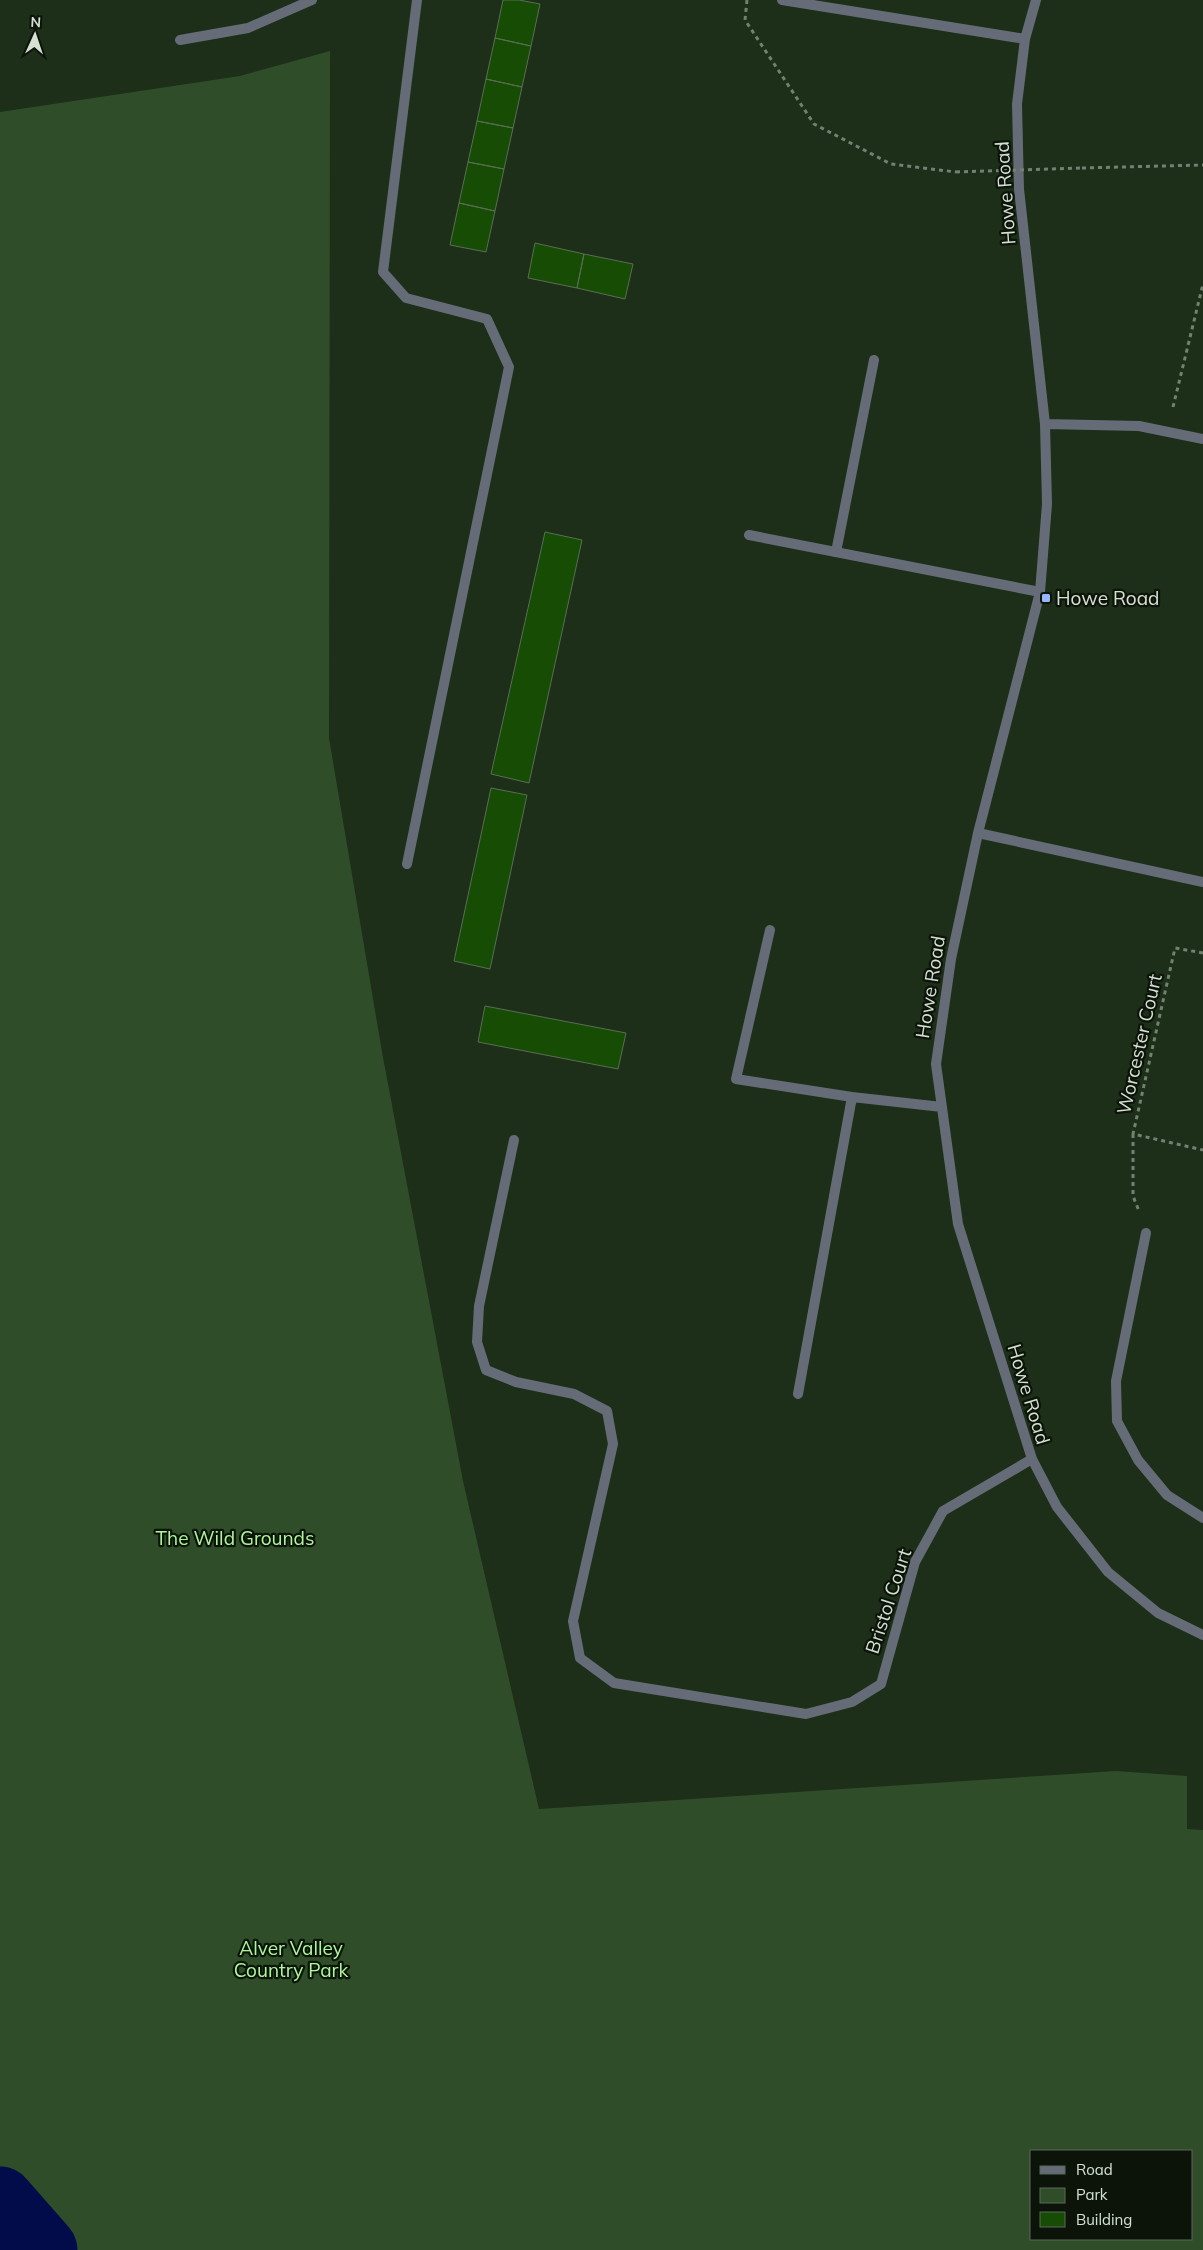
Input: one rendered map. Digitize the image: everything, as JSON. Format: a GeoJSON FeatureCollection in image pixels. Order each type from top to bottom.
{"type":"FeatureCollection","features":[{"type":"Feature","properties":{"kind":"street"},"geometry":{"type":"LineString","coordinates":[[180,40],[248,28],[312,0]]}},
{"type":"Feature","properties":{"kind":"street"},"geometry":{"type":"LineString","coordinates":[[407,864],[509,367],[487,319],[406,298],[383,272],[417,0]]}},
{"type":"Feature","properties":{"kind":"street"},"geometry":{"type":"LineString","coordinates":[[782,0],[1024,39]]}},
{"type":"Feature","properties":{"kind":"street","name":"Howe Road"},"geometry":{"type":"LineString","coordinates":[[1036,0],[1024,39],[1018,104],[1020,189],[1045,424],[1046,504],[1040,592],[978,833],[951,959],[936,1064],[958,1224],[1032,1460],[1057,1507],[1108,1572],[1158,1613],[1203,1635]]}},
{"type":"Feature","properties":{"kind":"street"},"geometry":{"type":"LineString","coordinates":[[836,552],[874,360]]}},
{"type":"Feature","properties":{"kind":"street"},"geometry":{"type":"LineString","coordinates":[[1045,424],[1139,426],[1203,439]]}},
{"type":"Feature","properties":{"kind":"street"},"geometry":{"type":"LineString","coordinates":[[749,535],[1040,592]]}},
{"type":"Feature","properties":{"kind":"street"},"geometry":{"type":"LineString","coordinates":[[978,833],[1203,882]]}},
{"type":"Feature","properties":{"kind":"street"},"geometry":{"type":"LineString","coordinates":[[770,930],[736,1079],[852,1097],[942,1107]]}},
{"type":"Feature","properties":{"kind":"street"},"geometry":{"type":"LineString","coordinates":[[798,1394],[852,1097]]}},
{"type":"Feature","properties":{"kind":"street","name":"Bristol Court"},"geometry":{"type":"LineString","coordinates":[[514,1140],[479,1306],[478,1342],[486,1370],[516,1382],[574,1394],[607,1411],[612,1444],[573,1621],[580,1658],[614,1683],[806,1714],[852,1702],[881,1684],[915,1562],[943,1511],[1032,1460]]}},
{"type":"Feature","properties":{"kind":"street"},"geometry":{"type":"LineString","coordinates":[[1146,1233],[1116,1381],[1117,1421],[1138,1460],[1167,1495],[1203,1518]]}},
{"type":"Feature","properties":{"kind":"path"},"geometry":{"type":"LineString","coordinates":[[747,0],[745,20],[814,124],[891,164],[956,172],[1203,165]]}},
{"type":"Feature","properties":{"kind":"path"},"geometry":{"type":"LineString","coordinates":[[1167,432],[1203,284]]}},
{"type":"Feature","properties":{"kind":"path","name":"Worcester Court"},"geometry":{"type":"LineString","coordinates":[[1203,954],[1175,948],[1133,1134],[1203,1150]]}},
{"type":"Feature","properties":{"kind":"path"},"geometry":{"type":"LineString","coordinates":[[1133,1134],[1133,1196],[1146,1233]]}},
{"type":"Feature","properties":{"kind":"green space","name":"The Wild Grounds"},"geometry":{"type":"Polygon","coordinates":[[[330,51],[329,738],[382,1052],[463,1481],[539,1809],[1116,1771],[1187,1776],[1187,1829],[1203,1830],[1203,2250],[0,2250],[0,112],[240,76],[330,51]]]}},
{"type":"Feature","properties":{"kind":"building"},"geometry":{"type":"Polygon","coordinates":[[[503,0],[519,0],[540,4],[531,46],[495,38],[503,0]]]}},
{"type":"Feature","properties":{"kind":"building"},"geometry":{"type":"Polygon","coordinates":[[[495,38],[531,46],[522,87],[486,79],[495,38]]]}},
{"type":"Feature","properties":{"kind":"building"},"geometry":{"type":"Polygon","coordinates":[[[486,79],[522,87],[513,128],[477,121],[486,79]]]}},
{"type":"Feature","properties":{"kind":"building"},"geometry":{"type":"Polygon","coordinates":[[[477,121],[513,128],[504,169],[468,162],[477,121]]]}},
{"type":"Feature","properties":{"kind":"building"},"geometry":{"type":"Polygon","coordinates":[[[468,162],[504,169],[495,211],[459,203],[468,162]]]}},
{"type":"Feature","properties":{"kind":"building"},"geometry":{"type":"Polygon","coordinates":[[[459,203],[495,211],[486,252],[450,245],[459,203]]]}},
{"type":"Feature","properties":{"kind":"building"},"geometry":{"type":"Polygon","coordinates":[[[535,243],[584,254],[577,288],[528,278],[535,243]]]}},
{"type":"Feature","properties":{"kind":"building"},"geometry":{"type":"Polygon","coordinates":[[[584,254],[633,264],[625,299],[577,288],[584,254]]]}},
{"type":"Feature","properties":{"kind":"building"},"geometry":{"type":"Polygon","coordinates":[[[545,532],[582,540],[529,783],[491,774],[545,532]]]}},
{"type":"Feature","properties":{"kind":"building"},"geometry":{"type":"Polygon","coordinates":[[[491,788],[527,795],[490,969],[454,961],[491,788]]]}},
{"type":"Feature","properties":{"kind":"building"},"geometry":{"type":"Polygon","coordinates":[[[485,1006],[626,1033],[618,1069],[478,1042],[485,1006]]]}},
{"type":"Feature","properties":{"kind":"waterway"},"geometry":{"type":"LineString","coordinates":[[0,2201],[43,2250]]}},
{"type":"Feature","properties":{"kind":"place","name":"Howe Road"},"geometry":{"type":"Point","coordinates":[1046,598]}},
{"type":"Feature","properties":{"kind":"park label","name":"Alver Valley Country Park"},"geometry":{"type":"Point","coordinates":[291,1959]}}]}
